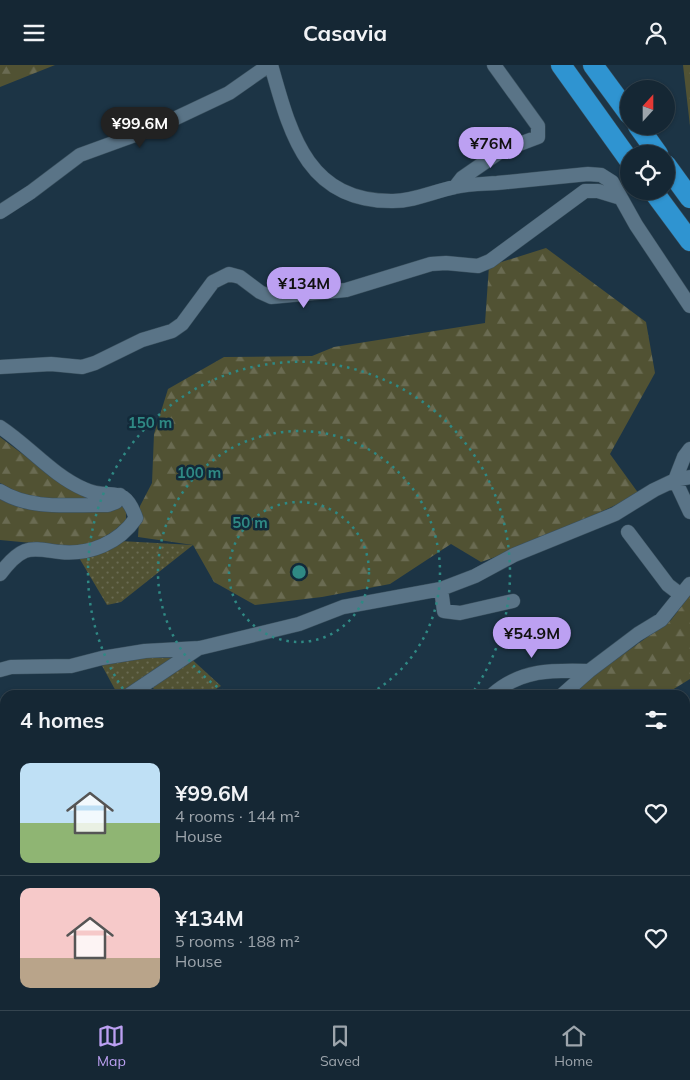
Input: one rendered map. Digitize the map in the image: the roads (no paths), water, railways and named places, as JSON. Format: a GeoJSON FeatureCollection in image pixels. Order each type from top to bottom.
{"type":"FeatureCollection","features":[{"type":"Feature","properties":{"kind":"highway"},"geometry":{"type":"LineString","coordinates":[[561,65],[620,147]]}},
{"type":"Feature","properties":{"kind":"highway"},"geometry":{"type":"LineString","coordinates":[[593,65],[620,102]]}},
{"type":"Feature","properties":{"kind":"highway"},"geometry":{"type":"LineString","coordinates":[[675,177],[690,198]]}},
{"type":"Feature","properties":{"kind":"highway"},"geometry":{"type":"LineString","coordinates":[[660,200],[690,241]]}},
{"type":"Feature","properties":{"kind":"street"},"geometry":{"type":"LineString","coordinates":[[0,211],[31,192],[80,155],[157,127],[229,93],[270,65],[292,133],[305,159],[318,174],[337,187],[355,195],[393,201],[420,197],[455,187],[588,174],[601,175],[612,183],[620,196]]}},
{"type":"Feature","properties":{"kind":"street"},"geometry":{"type":"LineString","coordinates":[[455,187],[462,178],[501,151],[538,137],[538,125],[494,65]]}},
{"type":"Feature","properties":{"kind":"street"},"geometry":{"type":"LineString","coordinates":[[0,367],[51,364],[82,367],[95,363],[142,340],[172,331],[182,324],[213,282],[229,274],[240,277],[260,292],[271,297],[346,290],[430,265],[446,263],[478,266],[490,261],[585,191],[598,191],[620,198]]}},
{"type":"Feature","properties":{"kind":"street"},"geometry":{"type":"LineString","coordinates":[[622,200],[690,306]]}},
{"type":"Feature","properties":{"kind":"street"},"geometry":{"type":"LineString","coordinates":[[0,427],[18,439],[67,481],[87,491],[120,495],[130,501],[136,518],[128,530],[102,547],[76,554],[36,550],[24,551],[8,564],[0,575]]}},
{"type":"Feature","properties":{"kind":"street"},"geometry":{"type":"LineString","coordinates":[[690,449],[684,457],[675,480],[690,512]]}},
{"type":"Feature","properties":{"kind":"street"},"geometry":{"type":"LineString","coordinates":[[0,670],[11,667],[71,666],[102,658],[145,651],[200,648],[299,624],[343,607],[440,589],[475,576],[514,555],[615,515],[654,490],[675,480],[690,477]]}},
{"type":"Feature","properties":{"kind":"street"},"geometry":{"type":"LineString","coordinates":[[0,491],[25,502],[44,505],[108,505],[116,502],[120,495]]}},
{"type":"Feature","properties":{"kind":"street"},"geometry":{"type":"LineString","coordinates":[[628,533],[668,585],[681,595]]}},
{"type":"Feature","properties":{"kind":"street"},"geometry":{"type":"LineString","coordinates":[[568,690],[589,671],[638,634],[661,621],[690,584]]}},
{"type":"Feature","properties":{"kind":"street"},"geometry":{"type":"LineString","coordinates":[[440,589],[444,611],[460,613],[513,601]]}},
{"type":"Feature","properties":{"kind":"street"},"geometry":{"type":"LineString","coordinates":[[137,690],[200,648]]}},
{"type":"Feature","properties":{"kind":"street"},"geometry":{"type":"LineString","coordinates":[[500,690],[522,677],[546,670],[589,671]]}}]}
